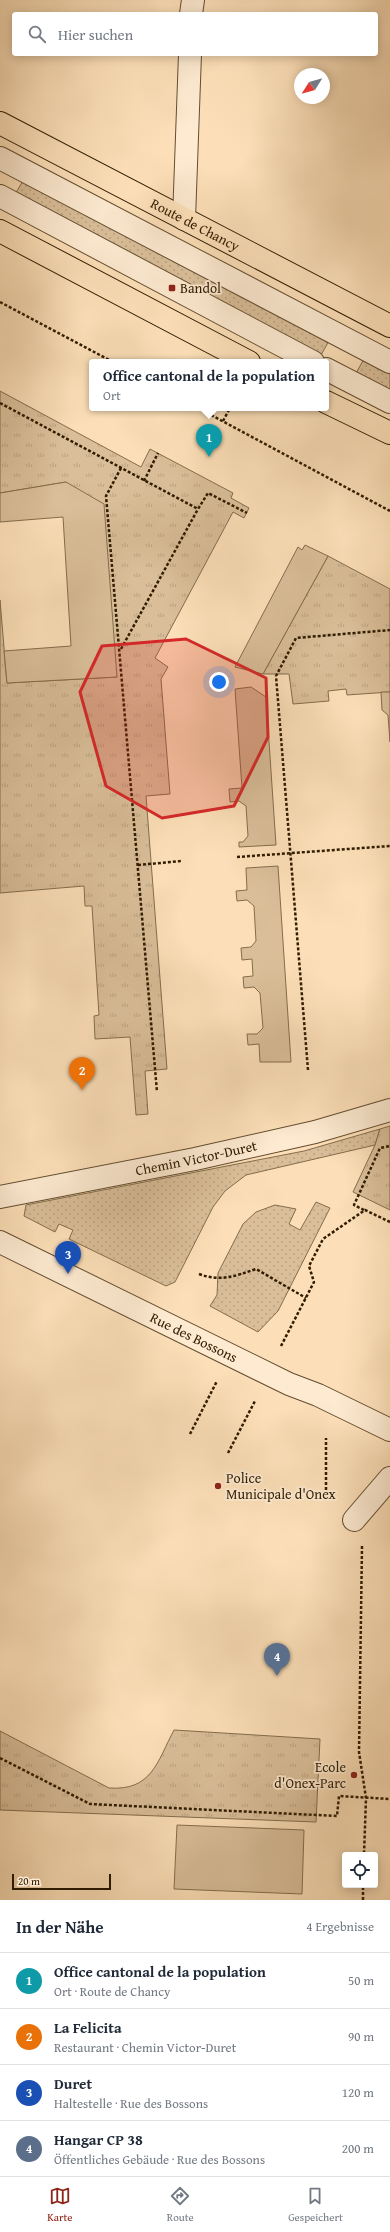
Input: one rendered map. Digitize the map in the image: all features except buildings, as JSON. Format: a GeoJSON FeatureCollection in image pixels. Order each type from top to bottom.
{"type":"FeatureCollection","features":[{"type":"Feature","properties":{"kind":"main road","name":"Route de Chancy"},"geometry":{"type":"LineString","coordinates":[[0,123],[390,326]]}},
{"type":"Feature","properties":{"kind":"main road"},"geometry":{"type":"LineString","coordinates":[[0,232],[243,359]]}},
{"type":"Feature","properties":{"kind":"main road"},"geometry":{"type":"LineString","coordinates":[[329,404],[390,434]]}},
{"type":"Feature","properties":{"kind":"street"},"geometry":{"type":"LineString","coordinates":[[191,12],[193,0]]}},
{"type":"Feature","properties":{"kind":"street"},"geometry":{"type":"LineString","coordinates":[[184,219],[190,56]]}},
{"type":"Feature","properties":{"kind":"street"},"geometry":{"type":"LineString","coordinates":[[0,158],[390,362]]}},
{"type":"Feature","properties":{"kind":"street"},"geometry":{"type":"LineString","coordinates":[[0,196],[307,359]]}},
{"type":"Feature","properties":{"kind":"street"},"geometry":{"type":"LineString","coordinates":[[329,371],[390,402]]}},
{"type":"Feature","properties":{"kind":"street","name":"Chemin Victor-Duret"},"geometry":{"type":"LineString","coordinates":[[0,1196],[195,1160],[315,1132],[390,1110]]}},
{"type":"Feature","properties":{"kind":"street","name":"Rue des Bossons"},"geometry":{"type":"LineString","coordinates":[[0,1242],[289,1384],[318,1395],[390,1430]]}},
{"type":"Feature","properties":{"kind":"street"},"geometry":{"type":"LineString","coordinates":[[358,1529],[390,1478]]}},
{"type":"Feature","properties":{"kind":"path"},"geometry":{"type":"LineString","coordinates":[[0,302],[107,359]]}},
{"type":"Feature","properties":{"kind":"path"},"geometry":{"type":"LineString","coordinates":[[0,404],[198,509]]}},
{"type":"Feature","properties":{"kind":"path"},"geometry":{"type":"LineString","coordinates":[[204,411],[390,511]]}},
{"type":"Feature","properties":{"kind":"path"},"geometry":{"type":"LineString","coordinates":[[223,421],[228,411]]}},
{"type":"Feature","properties":{"kind":"path"},"geometry":{"type":"LineString","coordinates":[[144,481],[158,453]]}},
{"type":"Feature","properties":{"kind":"path"},"geometry":{"type":"LineString","coordinates":[[121,468],[106,496],[121,649],[157,1092]]}},
{"type":"Feature","properties":{"kind":"path"},"geometry":{"type":"LineString","coordinates":[[121,649],[208,493],[247,513]]}},
{"type":"Feature","properties":{"kind":"path"},"geometry":{"type":"LineString","coordinates":[[308,1070],[276,676],[296,638],[390,630]]}},
{"type":"Feature","properties":{"kind":"path"},"geometry":{"type":"LineString","coordinates":[[237,857],[390,846]]}},
{"type":"Feature","properties":{"kind":"path"},"geometry":{"type":"LineString","coordinates":[[138,865],[182,861]]}},
{"type":"Feature","properties":{"kind":"path"},"geometry":{"type":"LineString","coordinates":[[390,1146],[380,1148],[354,1205],[390,1222]]}},
{"type":"Feature","properties":{"kind":"path"},"geometry":{"type":"LineString","coordinates":[[281,1346],[314,1282],[309,1266],[323,1239],[364,1210]]}},
{"type":"Feature","properties":{"kind":"path"},"geometry":{"type":"LineString","coordinates":[[200,1274],[213,1279],[236,1276],[256,1269],[306,1298]]}},
{"type":"Feature","properties":{"kind":"path"},"geometry":{"type":"LineString","coordinates":[[190,1434],[217,1381]]}},
{"type":"Feature","properties":{"kind":"path"},"geometry":{"type":"LineString","coordinates":[[228,1453],[255,1401]]}},
{"type":"Feature","properties":{"kind":"path"},"geometry":{"type":"LineString","coordinates":[[326,1438],[326,1500]]}},
{"type":"Feature","properties":{"kind":"path"},"geometry":{"type":"LineString","coordinates":[[358,1529],[359,1752],[366,1798],[364,1852]]}},
{"type":"Feature","properties":{"kind":"path"},"geometry":{"type":"LineString","coordinates":[[0,1758],[90,1804],[338,1816],[339,1796],[390,1799]]}},
{"type":"Feature","properties":{"kind":"path"},"geometry":{"type":"LineString","coordinates":[[363,1888],[363,1900]]}},
{"type":"Feature","properties":{"kind":"highlighted area"},"geometry":{"type":"Polygon","coordinates":[[[186,639],[266,678],[268,737],[234,806],[162,818],[106,786],[80,692],[102,646],[186,639]]]}},
{"type":"Feature","properties":{"kind":"green space"},"geometry":{"type":"Polygon","coordinates":[[[24,179],[330,339],[320,357],[14,196],[24,179]]]}},
{"type":"Feature","properties":{"kind":"green space"},"geometry":{"type":"Polygon","coordinates":[[[365,357],[390,370],[390,393],[355,375],[365,357]]]}},
{"type":"Feature","properties":{"kind":"green space"},"geometry":{"type":"Polygon","coordinates":[[[0,391],[141,467],[150,449],[233,493],[231,498],[249,508],[244,518],[233,512],[155,658],[168,667],[161,679],[170,794],[146,796],[167,1069],[145,1071],[148,1114],[136,1115],[130,1037],[95,1039],[94,1016],[99,1015],[92,906],[85,906],[84,886],[0,893],[0,600],[7,683],[117,677],[66,482],[0,493],[0,391]]]}},
{"type":"Feature","properties":{"kind":"green space"},"geometry":{"type":"Polygon","coordinates":[[[66,482],[104,504],[117,677],[7,683],[4,651],[71,646],[63,517],[0,522],[0,493],[66,482]]]}},
{"type":"Feature","properties":{"kind":"green space"},"geometry":{"type":"Polygon","coordinates":[[[305,545],[328,556],[263,674],[235,667],[298,547],[302,550],[305,545]]]}},
{"type":"Feature","properties":{"kind":"green space"},"geometry":{"type":"Polygon","coordinates":[[[328,556],[390,589],[390,692],[347,695],[346,689],[328,691],[329,701],[293,704],[289,674],[263,674],[328,556]]]}},
{"type":"Feature","properties":{"kind":"green space"},"geometry":{"type":"Polygon","coordinates":[[[251,687],[266,697],[276,845],[239,847],[239,842],[243,842],[248,836],[246,806],[239,801],[230,802],[229,789],[242,788],[235,689],[251,687]]]}},
{"type":"Feature","properties":{"kind":"green space"},"geometry":{"type":"Polygon","coordinates":[[[381,692],[390,692],[390,742],[388,715],[382,710],[381,692]]]}},
{"type":"Feature","properties":{"kind":"green space"},"geometry":{"type":"Polygon","coordinates":[[[278,866],[291,1062],[260,1062],[259,1044],[248,1045],[247,1034],[257,1034],[263,1028],[260,993],[254,987],[244,988],[243,977],[253,976],[252,959],[242,960],[241,948],[251,947],[256,941],[254,906],[247,900],[237,901],[236,891],[247,890],[246,868],[278,866]]]}},
{"type":"Feature","properties":{"kind":"green space"},"geometry":{"type":"Polygon","coordinates":[[[390,1126],[390,1210],[353,1192],[375,1145],[380,1129],[390,1126]]]}},
{"type":"Feature","properties":{"kind":"green space"},"geometry":{"type":"Polygon","coordinates":[[[380,1129],[375,1145],[246,1175],[225,1191],[213,1207],[175,1282],[166,1286],[69,1239],[73,1230],[59,1224],[55,1232],[24,1216],[26,1205],[304,1151],[380,1129]]]}},
{"type":"Feature","properties":{"kind":"green space"},"geometry":{"type":"Polygon","coordinates":[[[316,1202],[330,1208],[278,1311],[258,1332],[210,1306],[217,1295],[218,1273],[243,1224],[256,1212],[275,1205],[296,1209],[289,1224],[300,1230],[316,1202]]]}},
{"type":"Feature","properties":{"kind":"green space"},"geometry":{"type":"Polygon","coordinates":[[[174,1730],[320,1739],[316,1822],[0,1810],[0,1731],[109,1788],[123,1788],[135,1785],[151,1772],[174,1730]]]}},
{"type":"Feature","properties":{"kind":"green space"},"geometry":{"type":"Polygon","coordinates":[[[177,1825],[304,1830],[302,1894],[174,1889],[177,1825]]]}},
{"type":"Feature","properties":{"kind":"place","name":"Bandol"},"geometry":{"type":"Point","coordinates":[172,288]}},
{"type":"Feature","properties":{"kind":"place","name":"Office cantonal de la population"},"geometry":{"type":"Point","coordinates":[209,457]}},
{"type":"Feature","properties":{"kind":"place","name":"La Felicita"},"geometry":{"type":"Point","coordinates":[82,1090]}},
{"type":"Feature","properties":{"kind":"place","name":"Duret"},"geometry":{"type":"Point","coordinates":[68,1274]}},
{"type":"Feature","properties":{"kind":"place","name":"Police Municipale d'Onex"},"geometry":{"type":"Point","coordinates":[218,1486]}},
{"type":"Feature","properties":{"kind":"place","name":"Hangar CP 38"},"geometry":{"type":"Point","coordinates":[277,1676]}},
{"type":"Feature","properties":{"kind":"place","name":"Ecole d'Onex-Parc"},"geometry":{"type":"Point","coordinates":[354,1775]}}]}
